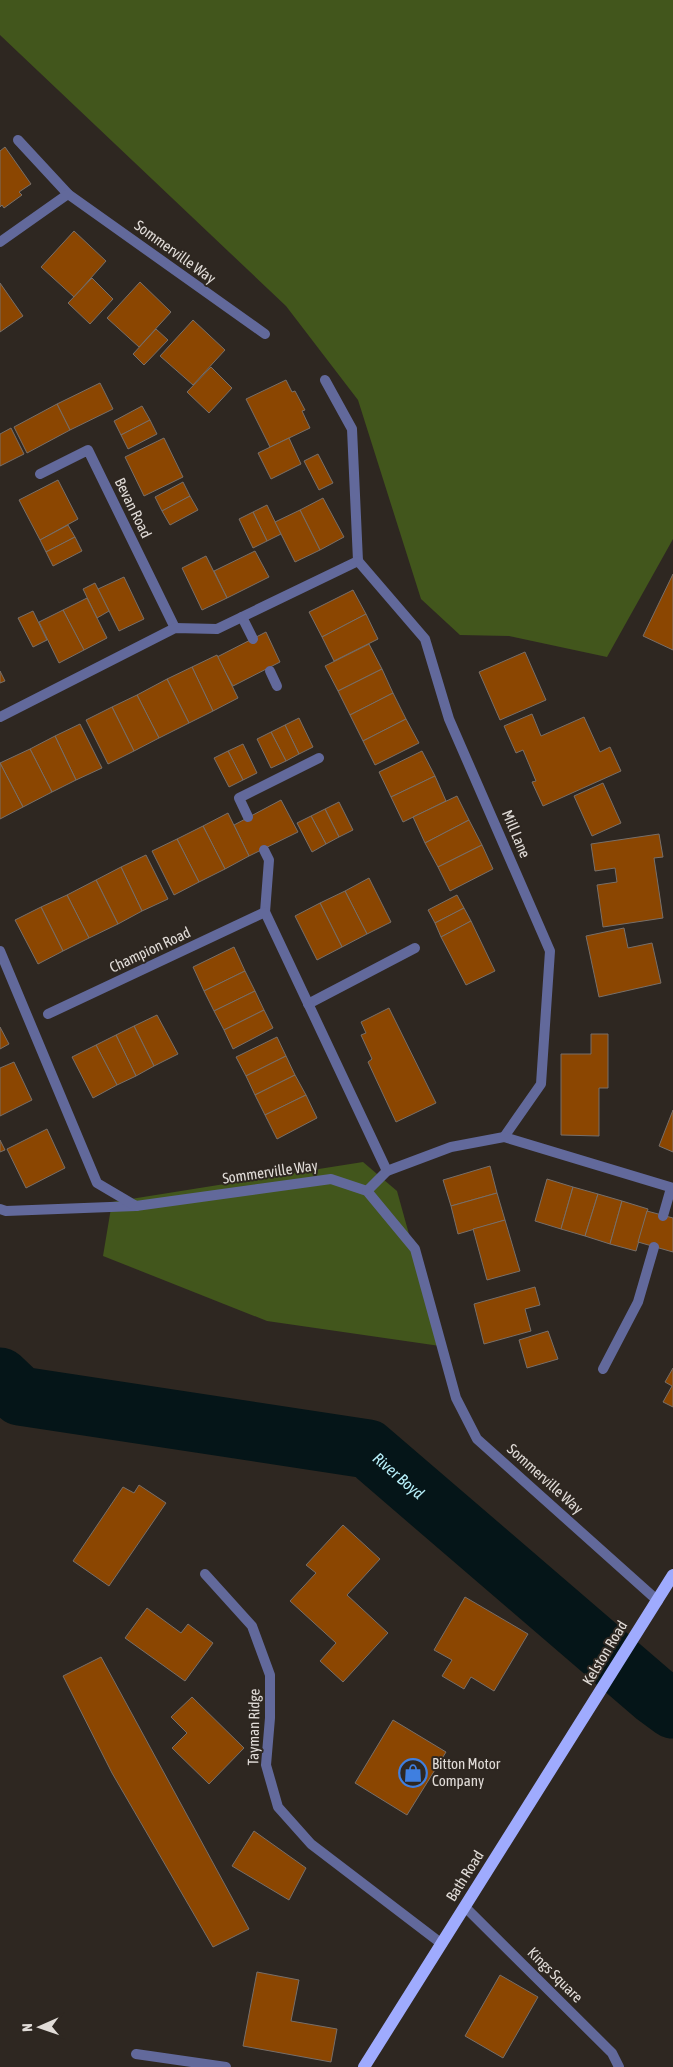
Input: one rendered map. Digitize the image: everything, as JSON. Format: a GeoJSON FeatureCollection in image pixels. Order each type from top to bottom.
{"type":"FeatureCollection","features":[{"type":"Feature","properties":{"kind":"main road"},"geometry":{"type":"LineString","coordinates":[[658,1601],[673,1575]]}},
{"type":"Feature","properties":{"kind":"main road","name":"Kelston Road"},"geometry":{"type":"LineString","coordinates":[[594,1703],[644,1620],[658,1601]]}},
{"type":"Feature","properties":{"kind":"main road","name":"Bath Road"},"geometry":{"type":"LineString","coordinates":[[364,2067],[594,1703]]}},
{"type":"Feature","properties":{"kind":"street","name":"Sommerville Way"},"geometry":{"type":"LineString","coordinates":[[18,140],[68,194],[264,334]]}},
{"type":"Feature","properties":{"kind":"street"},"geometry":{"type":"LineString","coordinates":[[0,242],[68,194]]}},
{"type":"Feature","properties":{"kind":"street"},"geometry":{"type":"LineString","coordinates":[[0,717],[175,628],[217,629],[358,562],[352,428],[325,380]]}},
{"type":"Feature","properties":{"kind":"street","name":"Bevan Road"},"geometry":{"type":"LineString","coordinates":[[40,474],[88,450],[175,628]]}},
{"type":"Feature","properties":{"kind":"street","name":"Mill Lane"},"geometry":{"type":"LineString","coordinates":[[358,562],[425,639],[450,719],[550,951],[541,1084],[504,1137]]}},
{"type":"Feature","properties":{"kind":"street"},"geometry":{"type":"LineString","coordinates":[[242,617],[253,638]]}},
{"type":"Feature","properties":{"kind":"street"},"geometry":{"type":"LineString","coordinates":[[270,671],[277,686]]}},
{"type":"Feature","properties":{"kind":"street"},"geometry":{"type":"LineString","coordinates":[[248,817],[239,798],[319,758]]}},
{"type":"Feature","properties":{"kind":"street"},"geometry":{"type":"LineString","coordinates":[[264,850],[269,860],[264,912],[387,1170]]}},
{"type":"Feature","properties":{"kind":"street","name":"Champion Road"},"geometry":{"type":"LineString","coordinates":[[48,1014],[264,912]]}},
{"type":"Feature","properties":{"kind":"street"},"geometry":{"type":"LineString","coordinates":[[308,1004],[415,948]]}},
{"type":"Feature","properties":{"kind":"street"},"geometry":{"type":"LineString","coordinates":[[0,950],[96,1183],[136,1206]]}},
{"type":"Feature","properties":{"kind":"street"},"geometry":{"type":"LineString","coordinates":[[366,1191],[387,1170],[451,1147],[504,1137],[672,1188],[663,1216]]}},
{"type":"Feature","properties":{"kind":"street","name":"Sommerville Way"},"geometry":{"type":"LineString","coordinates":[[0,1209],[6,1211],[136,1206],[331,1179],[366,1191],[415,1249],[456,1398],[477,1439],[658,1601]]}},
{"type":"Feature","properties":{"kind":"street"},"geometry":{"type":"LineString","coordinates":[[603,1368],[638,1302],[654,1247]]}},
{"type":"Feature","properties":{"kind":"street","name":"Tayman Ridge"},"geometry":{"type":"LineString","coordinates":[[205,1574],[252,1626],[270,1675],[270,1718],[266,1765],[278,1807],[311,1844],[442,1944]]}},
{"type":"Feature","properties":{"kind":"street","name":"Kings Square"},"geometry":{"type":"LineString","coordinates":[[465,1907],[612,2053],[619,2067]]}},
{"type":"Feature","properties":{"kind":"street"},"geometry":{"type":"LineString","coordinates":[[136,2054],[226,2067]]}},
{"type":"Feature","properties":{"kind":"green space"},"geometry":{"type":"Polygon","coordinates":[[[0,0],[673,0],[673,539],[607,657],[509,636],[460,635],[421,599],[358,400],[286,306],[0,35],[0,0]]]}},
{"type":"Feature","properties":{"kind":"green space"},"geometry":{"type":"Polygon","coordinates":[[[363,1162],[397,1191],[440,1346],[267,1321],[103,1256],[112,1202],[363,1162]]]}},
{"type":"Feature","properties":{"kind":"building"},"geometry":{"type":"Polygon","coordinates":[[[5,147],[31,184],[19,192],[22,195],[4,208],[2,205],[0,207],[0,151],[5,147]]]}},
{"type":"Feature","properties":{"kind":"building"},"geometry":{"type":"Polygon","coordinates":[[[74,231],[106,261],[74,297],[41,267],[74,231]]]}},
{"type":"Feature","properties":{"kind":"building"},"geometry":{"type":"Polygon","coordinates":[[[92,278],[113,299],[90,324],[68,303],[92,278]]]}},
{"type":"Feature","properties":{"kind":"building"},"geometry":{"type":"Polygon","coordinates":[[[140,282],[171,312],[139,347],[107,318],[140,282]]]}},
{"type":"Feature","properties":{"kind":"building"},"geometry":{"type":"Polygon","coordinates":[[[0,283],[23,316],[0,332],[0,283]]]}},
{"type":"Feature","properties":{"kind":"building"},"geometry":{"type":"Polygon","coordinates":[[[193,320],[225,350],[193,385],[160,356],[193,320]]]}},
{"type":"Feature","properties":{"kind":"building"},"geometry":{"type":"Polygon","coordinates":[[[156,329],[168,340],[144,365],[133,354],[156,329]]]}},
{"type":"Feature","properties":{"kind":"building"},"geometry":{"type":"Polygon","coordinates":[[[211,367],[232,388],[209,413],[187,392],[211,367]]]}},
{"type":"Feature","properties":{"kind":"building"},"geometry":{"type":"Polygon","coordinates":[[[286,380],[292,392],[295,391],[305,410],[302,411],[310,428],[270,447],[246,399],[286,380]]]}},
{"type":"Feature","properties":{"kind":"building"},"geometry":{"type":"Polygon","coordinates":[[[100,383],[113,409],[70,430],[57,404],[100,383]]]}},
{"type":"Feature","properties":{"kind":"building"},"geometry":{"type":"Polygon","coordinates":[[[57,404],[70,430],[27,453],[14,427],[57,404]]]}},
{"type":"Feature","properties":{"kind":"building"},"geometry":{"type":"Polygon","coordinates":[[[142,406],[150,420],[121,435],[114,421],[142,406]]]}},
{"type":"Feature","properties":{"kind":"building"},"geometry":{"type":"Polygon","coordinates":[[[150,420],[157,434],[128,449],[121,435],[150,420]]]}},
{"type":"Feature","properties":{"kind":"building"},"geometry":{"type":"Polygon","coordinates":[[[11,428],[24,454],[0,466],[0,434],[11,428]]]}},
{"type":"Feature","properties":{"kind":"building"},"geometry":{"type":"Polygon","coordinates":[[[164,438],[183,477],[144,496],[125,457],[164,438]]]}},
{"type":"Feature","properties":{"kind":"building"},"geometry":{"type":"Polygon","coordinates":[[[289,438],[301,464],[271,479],[258,453],[289,438]]]}},
{"type":"Feature","properties":{"kind":"building"},"geometry":{"type":"Polygon","coordinates":[[[318,454],[333,483],[319,490],[304,461],[318,454]]]}},
{"type":"Feature","properties":{"kind":"building"},"geometry":{"type":"Polygon","coordinates":[[[58,480],[78,519],[40,540],[19,500],[58,480]]]}},
{"type":"Feature","properties":{"kind":"building"},"geometry":{"type":"Polygon","coordinates":[[[183,482],[190,496],[162,511],[155,497],[183,482]]]}},
{"type":"Feature","properties":{"kind":"building"},"geometry":{"type":"Polygon","coordinates":[[[190,496],[198,510],[170,525],[162,511],[190,496]]]}},
{"type":"Feature","properties":{"kind":"building"},"geometry":{"type":"Polygon","coordinates":[[[323,498],[344,537],[320,550],[300,510],[323,498]]]}},
{"type":"Feature","properties":{"kind":"building"},"geometry":{"type":"Polygon","coordinates":[[[267,505],[281,534],[267,541],[253,512],[267,505]]]}},
{"type":"Feature","properties":{"kind":"building"},"geometry":{"type":"Polygon","coordinates":[[[300,510],[320,550],[295,562],[275,522],[300,510]]]}},
{"type":"Feature","properties":{"kind":"building"},"geometry":{"type":"Polygon","coordinates":[[[253,512],[267,541],[253,548],[239,519],[253,512]]]}},
{"type":"Feature","properties":{"kind":"building"},"geometry":{"type":"Polygon","coordinates":[[[68,525],[75,537],[46,552],[40,540],[68,525]]]}},
{"type":"Feature","properties":{"kind":"building"},"geometry":{"type":"Polygon","coordinates":[[[75,537],[82,551],[53,566],[46,552],[75,537]]]}},
{"type":"Feature","properties":{"kind":"building"},"geometry":{"type":"Polygon","coordinates":[[[255,551],[269,577],[227,598],[214,571],[255,551]]]}},
{"type":"Feature","properties":{"kind":"building"},"geometry":{"type":"Polygon","coordinates":[[[206,556],[227,598],[202,610],[182,568],[206,556]]]}},
{"type":"Feature","properties":{"kind":"building"},"geometry":{"type":"Polygon","coordinates":[[[673,574],[673,650],[643,636],[673,574]]]}},
{"type":"Feature","properties":{"kind":"building"},"geometry":{"type":"Polygon","coordinates":[[[124,577],[144,619],[119,631],[98,589],[124,577]]]}},
{"type":"Feature","properties":{"kind":"building"},"geometry":{"type":"Polygon","coordinates":[[[95,583],[109,611],[97,618],[83,589],[95,583]]]}},
{"type":"Feature","properties":{"kind":"building"},"geometry":{"type":"Polygon","coordinates":[[[353,590],[366,614],[322,637],[309,612],[353,590]]]}},
{"type":"Feature","properties":{"kind":"building"},"geometry":{"type":"Polygon","coordinates":[[[87,598],[107,638],[84,650],[63,610],[87,598]]]}},
{"type":"Feature","properties":{"kind":"building"},"geometry":{"type":"Polygon","coordinates":[[[63,610],[84,650],[59,663],[39,622],[63,610]]]}},
{"type":"Feature","properties":{"kind":"building"},"geometry":{"type":"Polygon","coordinates":[[[33,611],[47,640],[33,647],[18,618],[33,611]]]}},
{"type":"Feature","properties":{"kind":"building"},"geometry":{"type":"Polygon","coordinates":[[[366,614],[378,639],[334,661],[322,637],[366,614]]]}},
{"type":"Feature","properties":{"kind":"building"},"geometry":{"type":"Polygon","coordinates":[[[266,632],[280,662],[233,686],[217,657],[266,632]]]}},
{"type":"Feature","properties":{"kind":"building"},"geometry":{"type":"Polygon","coordinates":[[[369,644],[382,669],[338,691],[325,666],[369,644]]]}},
{"type":"Feature","properties":{"kind":"building"},"geometry":{"type":"Polygon","coordinates":[[[525,652],[546,700],[500,720],[479,672],[525,652]]]}},
{"type":"Feature","properties":{"kind":"building"},"geometry":{"type":"Polygon","coordinates":[[[217,655],[238,698],[213,711],[192,667],[217,655]]]}},
{"type":"Feature","properties":{"kind":"building"},"geometry":{"type":"Polygon","coordinates":[[[192,667],[213,711],[189,723],[167,679],[192,667]]]}},
{"type":"Feature","properties":{"kind":"building"},"geometry":{"type":"Polygon","coordinates":[[[382,669],[393,693],[350,715],[338,691],[382,669]]]}},
{"type":"Feature","properties":{"kind":"building"},"geometry":{"type":"Polygon","coordinates":[[[0,671],[5,681],[0,683],[0,671]]]}},
{"type":"Feature","properties":{"kind":"building"},"geometry":{"type":"Polygon","coordinates":[[[167,679],[189,723],[159,738],[137,695],[167,679]]]}},
{"type":"Feature","properties":{"kind":"building"},"geometry":{"type":"Polygon","coordinates":[[[393,693],[406,719],[363,741],[350,715],[393,693]]]}},
{"type":"Feature","properties":{"kind":"building"},"geometry":{"type":"Polygon","coordinates":[[[137,695],[159,738],[134,751],[112,707],[137,695]]]}},
{"type":"Feature","properties":{"kind":"building"},"geometry":{"type":"Polygon","coordinates":[[[112,707],[134,751],[108,764],[86,720],[112,707]]]}},
{"type":"Feature","properties":{"kind":"building"},"geometry":{"type":"Polygon","coordinates":[[[532,714],[541,736],[584,717],[600,752],[610,747],[621,771],[543,806],[532,782],[536,781],[523,750],[516,753],[504,726],[532,714]]]}},
{"type":"Feature","properties":{"kind":"building"},"geometry":{"type":"Polygon","coordinates":[[[299,718],[313,747],[299,754],[285,725],[299,718]]]}},
{"type":"Feature","properties":{"kind":"building"},"geometry":{"type":"Polygon","coordinates":[[[406,719],[419,743],[375,765],[363,741],[406,719]]]}},
{"type":"Feature","properties":{"kind":"building"},"geometry":{"type":"Polygon","coordinates":[[[80,724],[102,768],[76,780],[55,736],[80,724]]]}},
{"type":"Feature","properties":{"kind":"building"},"geometry":{"type":"Polygon","coordinates":[[[285,725],[299,754],[286,761],[271,732],[285,725]]]}},
{"type":"Feature","properties":{"kind":"building"},"geometry":{"type":"Polygon","coordinates":[[[271,732],[286,761],[271,768],[257,739],[271,732]]]}},
{"type":"Feature","properties":{"kind":"building"},"geometry":{"type":"Polygon","coordinates":[[[55,736],[76,780],[52,792],[30,749],[55,736]]]}},
{"type":"Feature","properties":{"kind":"building"},"geometry":{"type":"Polygon","coordinates":[[[243,744],[257,773],[243,780],[228,751],[243,744]]]}},
{"type":"Feature","properties":{"kind":"building"},"geometry":{"type":"Polygon","coordinates":[[[30,749],[52,792],[23,807],[0,763],[30,749]]]}},
{"type":"Feature","properties":{"kind":"building"},"geometry":{"type":"Polygon","coordinates":[[[228,751],[243,780],[229,787],[214,758],[228,751]]]}},
{"type":"Feature","properties":{"kind":"building"},"geometry":{"type":"Polygon","coordinates":[[[422,751],[435,776],[391,797],[379,772],[422,751]]]}},
{"type":"Feature","properties":{"kind":"building"},"geometry":{"type":"Polygon","coordinates":[[[0,763],[23,807],[0,819],[0,763]]]}},
{"type":"Feature","properties":{"kind":"building"},"geometry":{"type":"Polygon","coordinates":[[[435,776],[446,801],[403,822],[391,797],[435,776]]]}},
{"type":"Feature","properties":{"kind":"building"},"geometry":{"type":"Polygon","coordinates":[[[603,783],[621,823],[592,836],[574,796],[603,783]]]}},
{"type":"Feature","properties":{"kind":"building"},"geometry":{"type":"Polygon","coordinates":[[[457,796],[469,820],[425,843],[413,817],[457,796]]]}},
{"type":"Feature","properties":{"kind":"building"},"geometry":{"type":"Polygon","coordinates":[[[281,800],[298,832],[249,856],[234,825],[281,800]]]}},
{"type":"Feature","properties":{"kind":"building"},"geometry":{"type":"Polygon","coordinates":[[[339,802],[353,830],[339,837],[325,809],[339,802]]]}},
{"type":"Feature","properties":{"kind":"building"},"geometry":{"type":"Polygon","coordinates":[[[325,809],[339,837],[326,844],[311,816],[325,809]]]}},
{"type":"Feature","properties":{"kind":"building"},"geometry":{"type":"Polygon","coordinates":[[[228,813],[249,856],[225,869],[203,826],[228,813]]]}},
{"type":"Feature","properties":{"kind":"building"},"geometry":{"type":"Polygon","coordinates":[[[311,816],[326,844],[312,852],[297,823],[311,816]]]}},
{"type":"Feature","properties":{"kind":"building"},"geometry":{"type":"Polygon","coordinates":[[[469,820],[482,845],[438,867],[425,843],[469,820]]]}},
{"type":"Feature","properties":{"kind":"building"},"geometry":{"type":"Polygon","coordinates":[[[203,826],[225,869],[199,882],[177,839],[203,826]]]}},
{"type":"Feature","properties":{"kind":"building"},"geometry":{"type":"Polygon","coordinates":[[[659,834],[663,857],[654,858],[663,918],[603,927],[597,885],[617,882],[615,868],[595,871],[591,844],[659,834]]]}},
{"type":"Feature","properties":{"kind":"building"},"geometry":{"type":"Polygon","coordinates":[[[177,839],[199,882],[174,895],[152,851],[177,839]]]}},
{"type":"Feature","properties":{"kind":"building"},"geometry":{"type":"Polygon","coordinates":[[[482,845],[493,869],[450,891],[438,867],[482,845]]]}},
{"type":"Feature","properties":{"kind":"building"},"geometry":{"type":"Polygon","coordinates":[[[146,855],[168,899],[142,911],[121,867],[146,855]]]}},
{"type":"Feature","properties":{"kind":"building"},"geometry":{"type":"Polygon","coordinates":[[[121,867],[142,911],[118,924],[96,880],[121,867]]]}},
{"type":"Feature","properties":{"kind":"building"},"geometry":{"type":"Polygon","coordinates":[[[369,878],[391,922],[367,934],[345,891],[369,878]]]}},
{"type":"Feature","properties":{"kind":"building"},"geometry":{"type":"Polygon","coordinates":[[[96,880],[118,924],[89,938],[67,895],[96,880]]]}},
{"type":"Feature","properties":{"kind":"building"},"geometry":{"type":"Polygon","coordinates":[[[345,891],[367,934],[342,947],[320,903],[345,891]]]}},
{"type":"Feature","properties":{"kind":"building"},"geometry":{"type":"Polygon","coordinates":[[[67,895],[89,938],[63,951],[41,907],[67,895]]]}},
{"type":"Feature","properties":{"kind":"building"},"geometry":{"type":"Polygon","coordinates":[[[457,895],[464,908],[435,923],[428,910],[457,895]]]}},
{"type":"Feature","properties":{"kind":"building"},"geometry":{"type":"Polygon","coordinates":[[[320,903],[342,947],[317,960],[295,916],[320,903]]]}},
{"type":"Feature","properties":{"kind":"building"},"geometry":{"type":"Polygon","coordinates":[[[41,907],[63,951],[38,964],[15,920],[41,907]]]}},
{"type":"Feature","properties":{"kind":"building"},"geometry":{"type":"Polygon","coordinates":[[[464,908],[471,921],[441,937],[435,923],[464,908]]]}},
{"type":"Feature","properties":{"kind":"building"},"geometry":{"type":"Polygon","coordinates":[[[471,921],[495,971],[466,985],[441,937],[471,921]]]}},
{"type":"Feature","properties":{"kind":"building"},"geometry":{"type":"Polygon","coordinates":[[[624,928],[628,948],[652,943],[661,983],[599,997],[586,936],[624,928]]]}},
{"type":"Feature","properties":{"kind":"building"},"geometry":{"type":"Polygon","coordinates":[[[234,947],[245,971],[204,991],[193,967],[234,947]]]}},
{"type":"Feature","properties":{"kind":"building"},"geometry":{"type":"Polygon","coordinates":[[[245,971],[255,991],[214,1011],[204,991],[245,971]]]}},
{"type":"Feature","properties":{"kind":"building"},"geometry":{"type":"Polygon","coordinates":[[[255,991],[264,1010],[224,1030],[214,1011],[255,991]]]}},
{"type":"Feature","properties":{"kind":"building"},"geometry":{"type":"Polygon","coordinates":[[[389,1008],[436,1103],[396,1122],[368,1062],[372,1059],[361,1035],[366,1033],[361,1022],[389,1008]]]}},
{"type":"Feature","properties":{"kind":"building"},"geometry":{"type":"Polygon","coordinates":[[[264,1010],[273,1028],[233,1049],[224,1030],[264,1010]]]}},
{"type":"Feature","properties":{"kind":"building"},"geometry":{"type":"Polygon","coordinates":[[[157,1015],[178,1054],[154,1066],[134,1026],[157,1015]]]}},
{"type":"Feature","properties":{"kind":"building"},"geometry":{"type":"Polygon","coordinates":[[[134,1026],[154,1066],[136,1076],[116,1035],[134,1026]]]}},
{"type":"Feature","properties":{"kind":"building"},"geometry":{"type":"Polygon","coordinates":[[[0,1027],[9,1044],[0,1049],[0,1027]]]}},
{"type":"Feature","properties":{"kind":"building"},"geometry":{"type":"Polygon","coordinates":[[[591,1034],[608,1034],[608,1088],[599,1088],[599,1136],[561,1135],[561,1054],[591,1054],[591,1034]]]}},
{"type":"Feature","properties":{"kind":"building"},"geometry":{"type":"Polygon","coordinates":[[[116,1035],[136,1076],[117,1085],[96,1045],[116,1035]]]}},
{"type":"Feature","properties":{"kind":"building"},"geometry":{"type":"Polygon","coordinates":[[[277,1037],[286,1056],[246,1076],[236,1057],[277,1037]]]}},
{"type":"Feature","properties":{"kind":"building"},"geometry":{"type":"Polygon","coordinates":[[[96,1045],[117,1085],[93,1098],[72,1057],[96,1045]]]}},
{"type":"Feature","properties":{"kind":"building"},"geometry":{"type":"Polygon","coordinates":[[[286,1056],[295,1075],[255,1095],[246,1076],[286,1056]]]}},
{"type":"Feature","properties":{"kind":"building"},"geometry":{"type":"Polygon","coordinates":[[[14,1062],[32,1100],[0,1116],[0,1068],[14,1062]]]}},
{"type":"Feature","properties":{"kind":"building"},"geometry":{"type":"Polygon","coordinates":[[[295,1075],[306,1095],[265,1115],[255,1095],[295,1075]]]}},
{"type":"Feature","properties":{"kind":"building"},"geometry":{"type":"Polygon","coordinates":[[[306,1095],[317,1118],[277,1139],[265,1115],[306,1095]]]}},
{"type":"Feature","properties":{"kind":"building"},"geometry":{"type":"Polygon","coordinates":[[[673,1110],[673,1152],[659,1146],[673,1110]]]}},
{"type":"Feature","properties":{"kind":"building"},"geometry":{"type":"Polygon","coordinates":[[[47,1129],[65,1168],[26,1188],[7,1149],[47,1129]]]}},
{"type":"Feature","properties":{"kind":"building"},"geometry":{"type":"Polygon","coordinates":[[[0,1140],[5,1150],[0,1152],[0,1140]]]}},
{"type":"Feature","properties":{"kind":"building"},"geometry":{"type":"Polygon","coordinates":[[[490,1166],[497,1193],[451,1206],[443,1180],[490,1166]]]}},
{"type":"Feature","properties":{"kind":"building"},"geometry":{"type":"Polygon","coordinates":[[[547,1179],[573,1187],[561,1229],[535,1221],[547,1179]]]}},
{"type":"Feature","properties":{"kind":"building"},"geometry":{"type":"Polygon","coordinates":[[[573,1187],[598,1194],[585,1236],[561,1229],[573,1187]]]}},
{"type":"Feature","properties":{"kind":"building"},"geometry":{"type":"Polygon","coordinates":[[[497,1193],[505,1220],[458,1234],[451,1206],[497,1193]]]}},
{"type":"Feature","properties":{"kind":"building"},"geometry":{"type":"Polygon","coordinates":[[[598,1194],[622,1201],[610,1244],[585,1236],[598,1194]]]}},
{"type":"Feature","properties":{"kind":"building"},"geometry":{"type":"Polygon","coordinates":[[[622,1201],[648,1209],[636,1251],[610,1244],[622,1201]]]}},
{"type":"Feature","properties":{"kind":"building"},"geometry":{"type":"Polygon","coordinates":[[[647,1211],[673,1218],[673,1252],[638,1242],[647,1211]]]}},
{"type":"Feature","properties":{"kind":"building"},"geometry":{"type":"Polygon","coordinates":[[[505,1220],[520,1271],[487,1280],[473,1229],[505,1220]]]}},
{"type":"Feature","properties":{"kind":"building"},"geometry":{"type":"Polygon","coordinates":[[[535,1287],[540,1305],[525,1309],[531,1331],[484,1344],[474,1304],[535,1287]]]}},
{"type":"Feature","properties":{"kind":"building"},"geometry":{"type":"Polygon","coordinates":[[[548,1331],[558,1359],[527,1368],[519,1340],[548,1331]]]}},
{"type":"Feature","properties":{"kind":"building"},"geometry":{"type":"Polygon","coordinates":[[[673,1368],[673,1407],[663,1402],[672,1386],[665,1382],[673,1368]]]}},
{"type":"Feature","properties":{"kind":"building"},"geometry":{"type":"Polygon","coordinates":[[[139,1485],[166,1503],[109,1586],[73,1561],[123,1487],[134,1493],[139,1485]]]}},
{"type":"Feature","properties":{"kind":"building"},"geometry":{"type":"Polygon","coordinates":[[[343,1525],[380,1559],[347,1595],[388,1633],[343,1682],[320,1661],[336,1643],[290,1601],[316,1573],[306,1565],[343,1525]]]}},
{"type":"Feature","properties":{"kind":"building"},"geometry":{"type":"Polygon","coordinates":[[[465,1597],[528,1634],[494,1691],[471,1677],[464,1689],[442,1676],[452,1660],[434,1650],[465,1597]]]}},
{"type":"Feature","properties":{"kind":"building"},"geometry":{"type":"Polygon","coordinates":[[[147,1608],[181,1633],[188,1624],[213,1643],[185,1681],[125,1638],[147,1608]]]}},
{"type":"Feature","properties":{"kind":"building"},"geometry":{"type":"Polygon","coordinates":[[[101,1657],[249,1929],[213,1947],[112,1773],[63,1676],[101,1657]]]}},
{"type":"Feature","properties":{"kind":"building"},"geometry":{"type":"Polygon","coordinates":[[[192,1697],[244,1748],[209,1784],[172,1748],[187,1733],[171,1717],[192,1697]]]}},
{"type":"Feature","properties":{"kind":"building"},"geometry":{"type":"Polygon","coordinates":[[[393,1720],[446,1752],[407,1815],[355,1783],[393,1720]]]}},
{"type":"Feature","properties":{"kind":"building"},"geometry":{"type":"Polygon","coordinates":[[[254,1831],[306,1868],[289,1900],[232,1866],[254,1831]]]}},
{"type":"Feature","properties":{"kind":"building"},"geometry":{"type":"Polygon","coordinates":[[[257,1972],[299,1980],[291,2021],[337,2029],[331,2062],[243,2046],[257,1972]]]}},
{"type":"Feature","properties":{"kind":"building"},"geometry":{"type":"Polygon","coordinates":[[[500,1975],[538,1997],[503,2058],[465,2036],[500,1975]]]}},
{"type":"Feature","properties":{"kind":"waterway","name":"River Boyd"},"geometry":{"type":"LineString","coordinates":[[0,1377],[20,1396],[368,1449],[654,1695],[673,1709]]}},
{"type":"Feature","properties":{"kind":"place","name":"Bitton Motor Company"},"geometry":{"type":"Point","coordinates":[413,1773]}}]}
